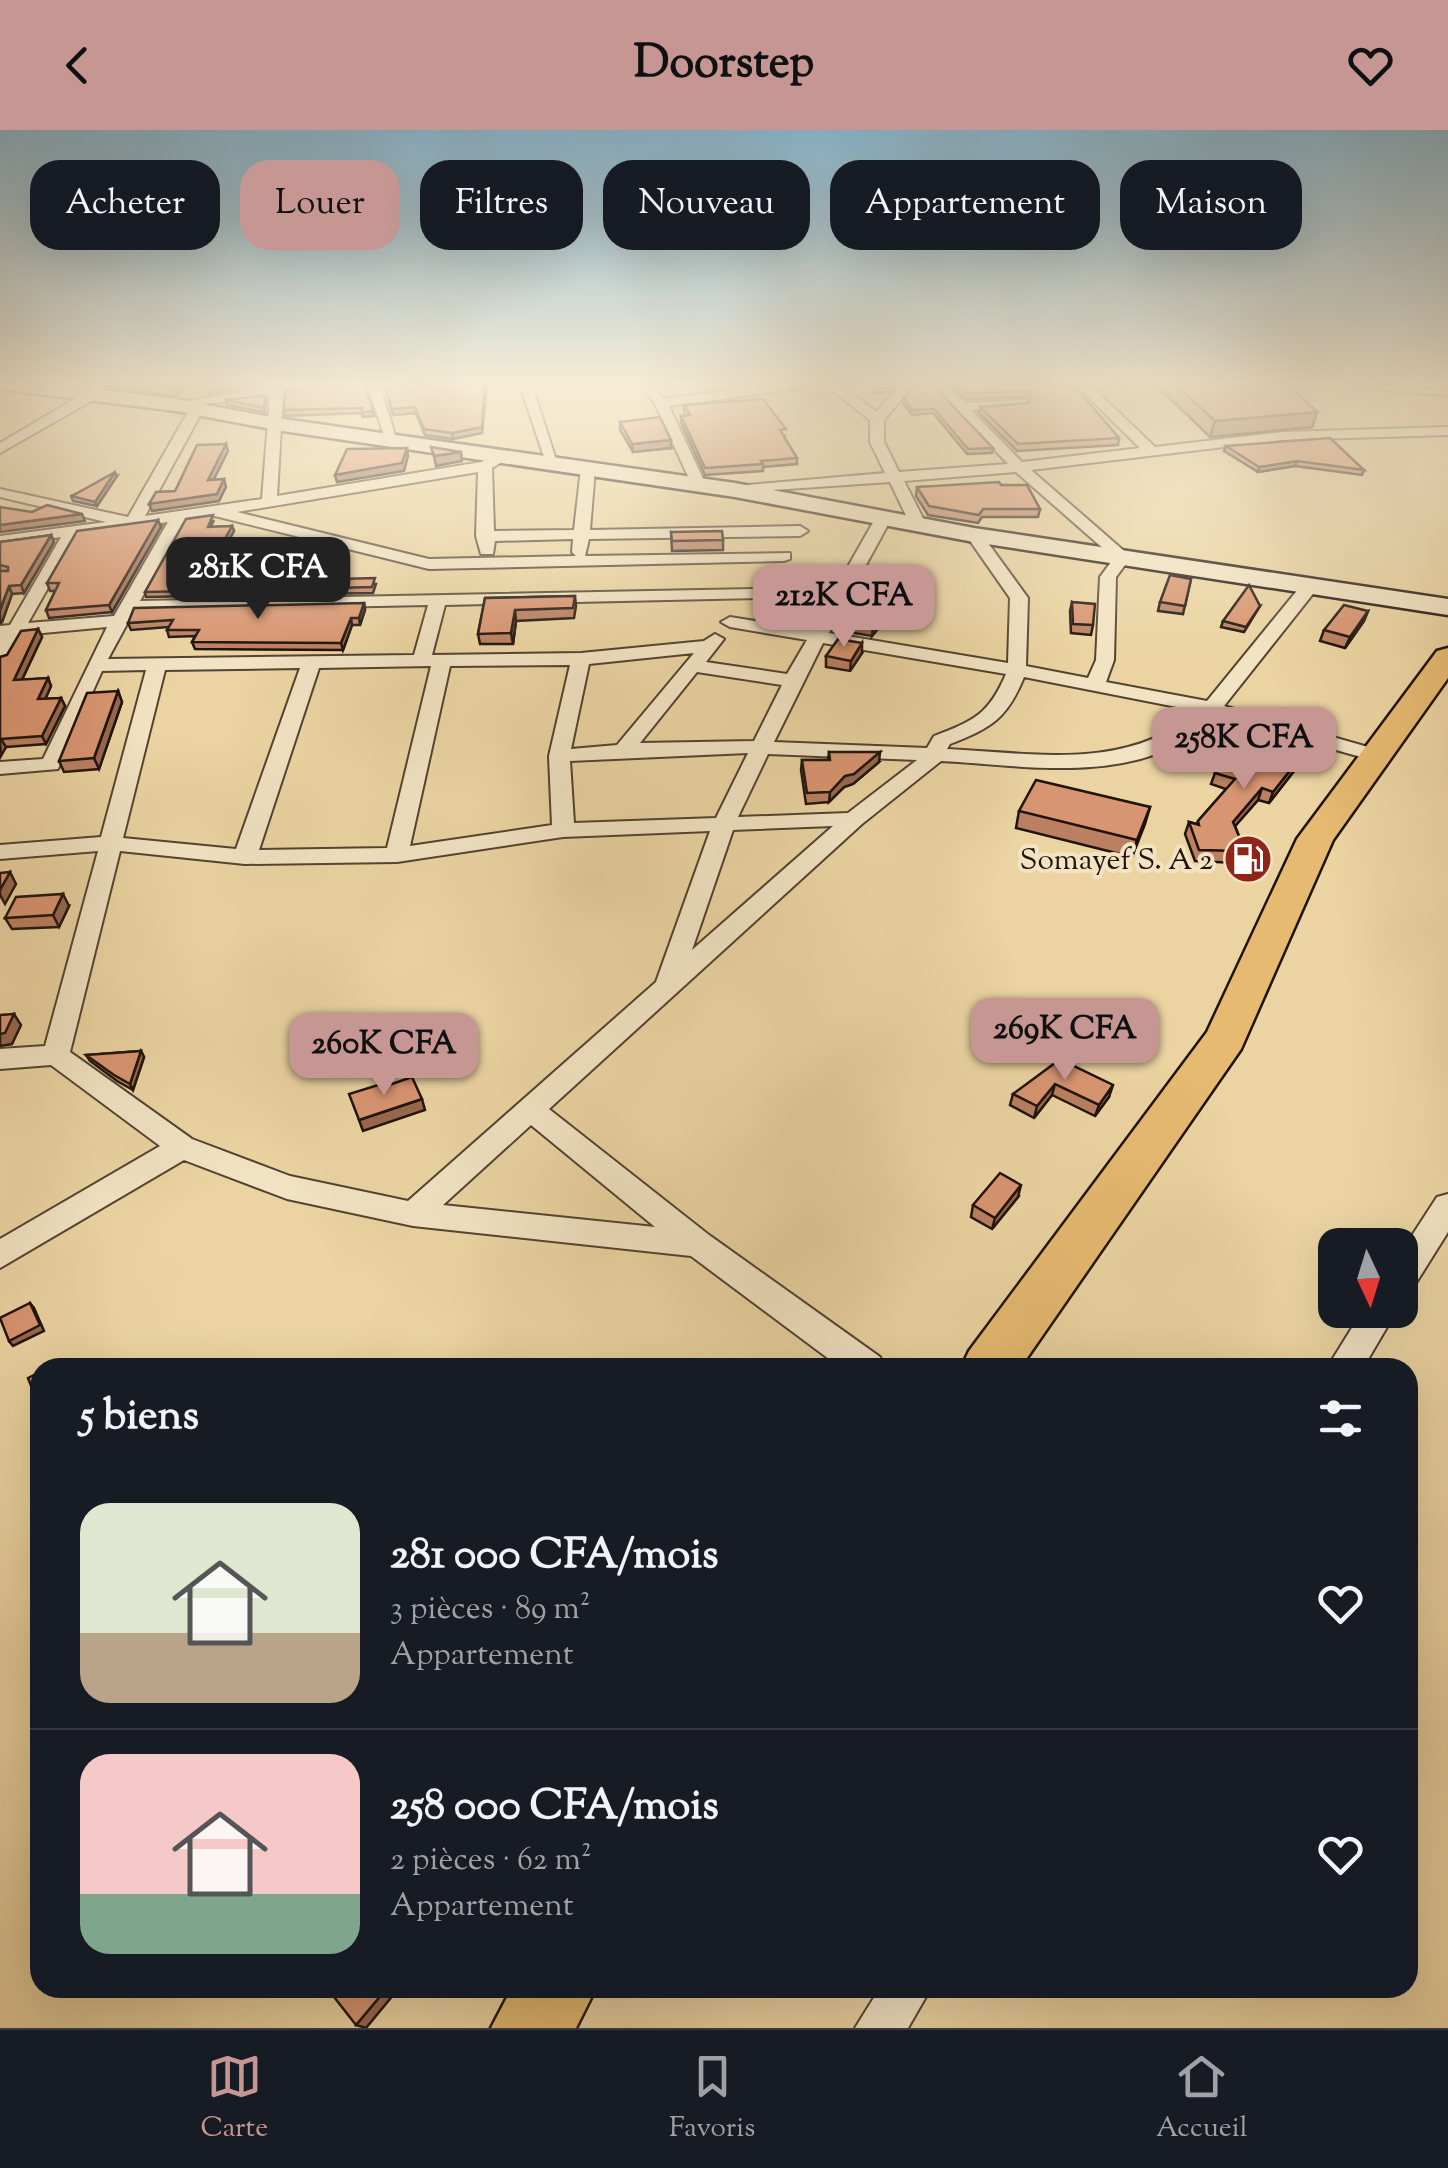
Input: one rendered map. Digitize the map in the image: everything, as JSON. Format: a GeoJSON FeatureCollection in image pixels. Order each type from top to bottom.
{"type":"FeatureCollection","features":[{"type":"Feature","properties":{"kind":"main road"},"geometry":{"type":"LineString","coordinates":[[995,1358],[1226,1038],[1315,839],[1448,657]]}},
{"type":"Feature","properties":{"kind":"main road"},"geometry":{"type":"LineString","coordinates":[[530,2028],[551,1998]]}},
{"type":"Feature","properties":{"kind":"street"},"geometry":{"type":"LineString","coordinates":[[133,523],[157,471]]}},
{"type":"Feature","properties":{"kind":"street"},"geometry":{"type":"LineString","coordinates":[[269,502],[272,471]]}},
{"type":"Feature","properties":{"kind":"street"},"geometry":{"type":"LineString","coordinates":[[0,541],[215,511],[442,471]]}},
{"type":"Feature","properties":{"kind":"street"},"geometry":{"type":"LineString","coordinates":[[490,562],[484,536],[494,471]]}},
{"type":"Feature","properties":{"kind":"street"},"geometry":{"type":"LineString","coordinates":[[580,560],[579,535],[588,471]]}},
{"type":"Feature","properties":{"kind":"street"},"geometry":{"type":"LineString","coordinates":[[599,471],[734,490],[974,535],[1448,606]]}},
{"type":"Feature","properties":{"kind":"street"},"geometry":{"type":"LineString","coordinates":[[692,471],[699,485]]}},
{"type":"Feature","properties":{"kind":"street"},"geometry":{"type":"LineString","coordinates":[[890,471],[919,526]]}},
{"type":"Feature","properties":{"kind":"street"},"geometry":{"type":"LineString","coordinates":[[734,490],[963,471]]}},
{"type":"Feature","properties":{"kind":"street"},"geometry":{"type":"LineString","coordinates":[[1024,471],[1124,557]]}},
{"type":"Feature","properties":{"kind":"street"},"geometry":{"type":"LineString","coordinates":[[0,493],[133,523]]}},
{"type":"Feature","properties":{"kind":"street"},"geometry":{"type":"LineString","coordinates":[[624,748],[784,556],[816,507]]}},
{"type":"Feature","properties":{"kind":"street"},"geometry":{"type":"LineString","coordinates":[[215,511],[428,564],[784,556]]}},
{"type":"Feature","properties":{"kind":"street"},"geometry":{"type":"LineString","coordinates":[[0,768],[51,765],[95,665],[179,516]]}},
{"type":"Feature","properties":{"kind":"street"},"geometry":{"type":"LineString","coordinates":[[665,992],[724,822],[792,681],[883,519]]}},
{"type":"Feature","properties":{"kind":"street"},"geometry":{"type":"LineString","coordinates":[[484,536],[800,531]]}},
{"type":"Feature","properties":{"kind":"street"},"geometry":{"type":"LineString","coordinates":[[0,657],[8,631],[72,532]]}},
{"type":"Feature","properties":{"kind":"street"},"geometry":{"type":"LineString","coordinates":[[413,1214],[854,819],[934,756],[941,740],[978,726],[1003,704],[1017,670],[1019,598],[974,535]]}},
{"type":"Feature","properties":{"kind":"street"},"geometry":{"type":"LineString","coordinates":[[1096,685],[1105,660],[1108,578],[1124,557]]}},
{"type":"Feature","properties":{"kind":"street"},"geometry":{"type":"LineString","coordinates":[[559,756],[624,748],[760,748],[1073,761],[1120,757],[1163,745],[1210,708],[1310,586]]}},
{"type":"Feature","properties":{"kind":"street"},"geometry":{"type":"LineString","coordinates":[[8,631],[124,613],[438,599],[753,594]]}},
{"type":"Feature","properties":{"kind":"street"},"geometry":{"type":"LineString","coordinates":[[397,855],[432,660],[438,599]]}},
{"type":"Feature","properties":{"kind":"street"},"geometry":{"type":"LineString","coordinates":[[730,622],[1017,670],[1210,708],[1375,756]]}},
{"type":"Feature","properties":{"kind":"street"},"geometry":{"type":"LineString","coordinates":[[95,665],[581,659],[709,646]]}},
{"type":"Feature","properties":{"kind":"street"},"geometry":{"type":"LineString","coordinates":[[563,830],[559,756],[581,659]]}},
{"type":"Feature","properties":{"kind":"street"},"geometry":{"type":"LineString","coordinates":[[245,858],[312,664]]}},
{"type":"Feature","properties":{"kind":"street"},"geometry":{"type":"LineString","coordinates":[[56,1055],[158,665]]}},
{"type":"Feature","properties":{"kind":"street"},"geometry":{"type":"LineString","coordinates":[[693,666],[792,681]]}},
{"type":"Feature","properties":{"kind":"street"},"geometry":{"type":"LineString","coordinates":[[0,852],[110,843],[245,858],[397,855],[563,830],[854,819]]}},
{"type":"Feature","properties":{"kind":"street"},"geometry":{"type":"LineString","coordinates":[[0,1059],[56,1055],[182,1147],[287,1187],[413,1214],[698,1244]]}},
{"type":"Feature","properties":{"kind":"street"},"geometry":{"type":"LineString","coordinates":[[530,1109],[698,1244],[854,1358]]}},
{"type":"Feature","properties":{"kind":"street"},"geometry":{"type":"LineString","coordinates":[[0,1255],[182,1147]]}},
{"type":"Feature","properties":{"kind":"street"},"geometry":{"type":"LineString","coordinates":[[1418,1252],[1448,1206]]}},
{"type":"Feature","properties":{"kind":"street"},"geometry":{"type":"LineString","coordinates":[[1350,1358],[1370,1328]]}},
{"type":"Feature","properties":{"kind":"street"},"geometry":{"type":"LineString","coordinates":[[878,2028],[900,1998]]}},
{"type":"Feature","properties":{"kind":"building"},"geometry":{"type":"Polygon","coordinates":[[[185,471],[213,471],[208,480],[224,479],[217,494],[149,504],[156,492],[175,491],[185,471]]]}},
{"type":"Feature","properties":{"kind":"building"},"geometry":{"type":"Polygon","coordinates":[[[115,472],[95,502],[71,496],[72,496],[115,472]]]}},
{"type":"Feature","properties":{"kind":"building"},"geometry":{"type":"Polygon","coordinates":[[[999,482],[1027,485],[1040,509],[983,509],[979,515],[929,506],[917,487],[999,482]]]}},
{"type":"Feature","properties":{"kind":"building"},"geometry":{"type":"Polygon","coordinates":[[[47,505],[82,514],[0,525],[0,507],[32,512],[47,505]]]}},
{"type":"Feature","properties":{"kind":"building"},"geometry":{"type":"Polygon","coordinates":[[[213,515],[208,527],[232,526],[196,591],[145,592],[186,519],[213,515]]]}},
{"type":"Feature","properties":{"kind":"building"},"geometry":{"type":"Polygon","coordinates":[[[158,520],[109,605],[46,610],[59,583],[47,583],[77,531],[158,520]]]}},
{"type":"Feature","properties":{"kind":"building"},"geometry":{"type":"Polygon","coordinates":[[[722,531],[723,540],[672,541],[671,532],[722,531]]]}},
{"type":"Feature","properties":{"kind":"building"},"geometry":{"type":"Polygon","coordinates":[[[51,535],[21,585],[9,586],[0,610],[0,571],[8,571],[8,567],[0,565],[0,542],[51,535]]]}},
{"type":"Feature","properties":{"kind":"building"},"geometry":{"type":"Polygon","coordinates":[[[260,571],[305,571],[301,580],[375,578],[372,587],[251,590],[260,571]]]}},
{"type":"Feature","properties":{"kind":"building"},"geometry":{"type":"Polygon","coordinates":[[[1170,575],[1191,579],[1185,606],[1160,602],[1170,575]]]}},
{"type":"Feature","properties":{"kind":"building"},"geometry":{"type":"Polygon","coordinates":[[[877,580],[897,582],[885,612],[873,627],[848,623],[877,580]]]}},
{"type":"Feature","properties":{"kind":"building"},"geometry":{"type":"Polygon","coordinates":[[[1249,585],[1260,606],[1246,627],[1223,621],[1249,585]]]}},
{"type":"Feature","properties":{"kind":"building"},"geometry":{"type":"Polygon","coordinates":[[[575,596],[573,608],[515,610],[511,633],[478,634],[485,598],[575,596]]]}},
{"type":"Feature","properties":{"kind":"building"},"geometry":{"type":"Polygon","coordinates":[[[1072,602],[1095,604],[1093,625],[1073,624],[1072,602]]]}},
{"type":"Feature","properties":{"kind":"building"},"geometry":{"type":"Polygon","coordinates":[[[364,603],[359,618],[351,618],[341,643],[192,642],[199,630],[167,630],[173,620],[128,623],[134,608],[364,603]]]}},
{"type":"Feature","properties":{"kind":"building"},"geometry":{"type":"Polygon","coordinates":[[[1344,605],[1368,611],[1350,637],[1324,630],[1344,605]]]}},
{"type":"Feature","properties":{"kind":"building"},"geometry":{"type":"Polygon","coordinates":[[[38,629],[14,680],[48,678],[38,699],[61,698],[42,736],[0,741],[0,657],[7,655],[21,631],[38,629]]]}},
{"type":"Feature","properties":{"kind":"building"},"geometry":{"type":"Polygon","coordinates":[[[838,639],[862,643],[851,661],[826,656],[838,639]]]}},
{"type":"Feature","properties":{"kind":"building"},"geometry":{"type":"Polygon","coordinates":[[[118,691],[94,758],[59,761],[87,693],[118,691]]]}},
{"type":"Feature","properties":{"kind":"building"},"geometry":{"type":"Polygon","coordinates":[[[1276,735],[1309,746],[1273,792],[1262,788],[1233,822],[1241,841],[1236,841],[1240,851],[1199,850],[1189,822],[1199,825],[1198,821],[1235,779],[1215,773],[1229,755],[1254,763],[1276,735]]]}},
{"type":"Feature","properties":{"kind":"building"},"geometry":{"type":"Polygon","coordinates":[[[829,752],[880,752],[854,774],[845,776],[830,792],[807,793],[802,760],[830,760],[829,752]]]}},
{"type":"Feature","properties":{"kind":"building"},"geometry":{"type":"Polygon","coordinates":[[[1036,780],[1150,807],[1137,840],[1019,811],[1036,780]]]}},
{"type":"Feature","properties":{"kind":"building"},"geometry":{"type":"Polygon","coordinates":[[[10,872],[0,890],[0,873],[10,872]]]}},
{"type":"Feature","properties":{"kind":"building"},"geometry":{"type":"Polygon","coordinates":[[[63,894],[53,915],[5,918],[16,897],[63,894]]]}},
{"type":"Feature","properties":{"kind":"building"},"geometry":{"type":"Polygon","coordinates":[[[14,1014],[5,1033],[0,1034],[0,1015],[14,1014]]]}},
{"type":"Feature","properties":{"kind":"building"},"geometry":{"type":"Polygon","coordinates":[[[1074,1049],[1079,1054],[1070,1064],[1113,1085],[1099,1105],[1055,1084],[1037,1106],[1013,1094],[1074,1049]]]}},
{"type":"Feature","properties":{"kind":"building"},"geometry":{"type":"Polygon","coordinates":[[[141,1051],[130,1084],[86,1055],[141,1051]]]}},
{"type":"Feature","properties":{"kind":"building"},"geometry":{"type":"Polygon","coordinates":[[[412,1077],[422,1099],[359,1120],[349,1094],[412,1077]]]}},
{"type":"Feature","properties":{"kind":"building"},"geometry":{"type":"Polygon","coordinates":[[[1000,1173],[1021,1185],[995,1218],[973,1205],[1000,1173]]]}},
{"type":"Feature","properties":{"kind":"building"},"geometry":{"type":"Polygon","coordinates":[[[30,1303],[40,1325],[9,1341],[0,1318],[30,1303]]]}},
{"type":"Feature","properties":{"kind":"building"},"geometry":{"type":"Polygon","coordinates":[[[335,1998],[379,1998],[356,2025],[335,1998]]]}},
{"type":"Feature","properties":{"kind":"place","name":"Somayef S. A 2"},"geometry":{"type":"Point","coordinates":[1248,859]}}]}
